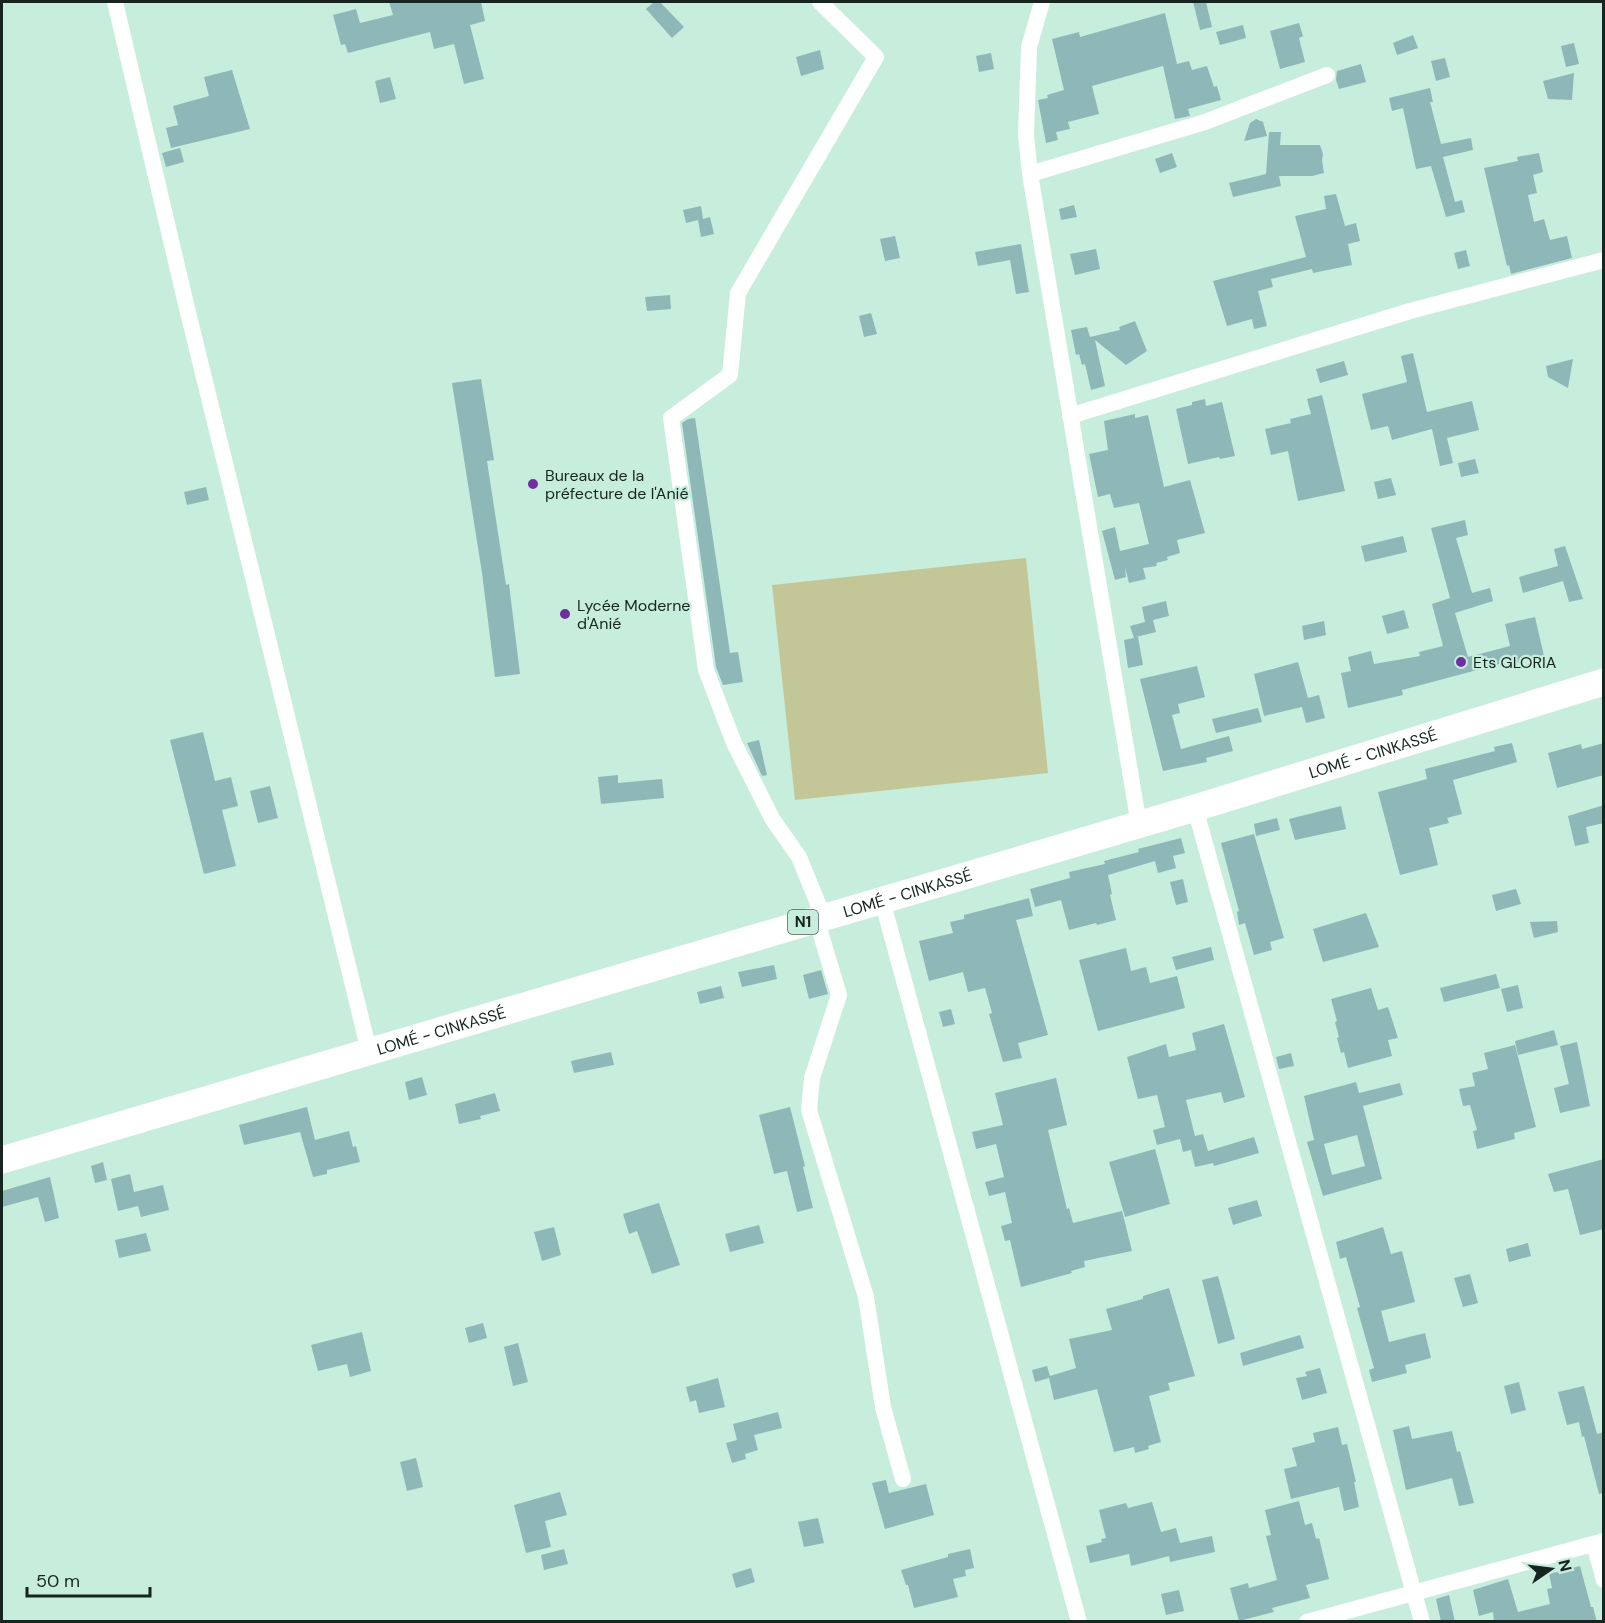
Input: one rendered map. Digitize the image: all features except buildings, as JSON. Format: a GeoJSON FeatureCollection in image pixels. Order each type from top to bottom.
{"type":"FeatureCollection","features":[{"type":"Feature","properties":{"kind":"highway","name":"LOMÉ - CINKASSÉ"},"geometry":{"type":"LineString","coordinates":[[2,1160],[820,917],[1139,825],[1604,682]]}},
{"type":"Feature","properties":{"kind":"street"},"geometry":{"type":"LineString","coordinates":[[115,2],[185,300],[369,1051]]}},
{"type":"Feature","properties":{"kind":"street"},"geometry":{"type":"LineString","coordinates":[[820,2],[876,57],[738,293],[729,375],[671,418],[706,670],[734,743],[773,820],[799,857],[820,917],[839,995],[812,1078],[809,1110],[867,1297],[883,1407],[903,1479]]}},
{"type":"Feature","properties":{"kind":"street"},"geometry":{"type":"LineString","coordinates":[[1042,2],[1029,47],[1026,135],[1030,174],[1139,825]]}},
{"type":"Feature","properties":{"kind":"street"},"geometry":{"type":"LineString","coordinates":[[1030,174],[1205,122],[1327,75]]}},
{"type":"Feature","properties":{"kind":"street"},"geometry":{"type":"LineString","coordinates":[[1070,416],[1410,311],[1604,260]]}},
{"type":"Feature","properties":{"kind":"street"},"geometry":{"type":"LineString","coordinates":[[1195,808],[1422,1622]]}},
{"type":"Feature","properties":{"kind":"street"},"geometry":{"type":"LineString","coordinates":[[882,900],[1079,1622]]}},
{"type":"Feature","properties":{"kind":"street"},"geometry":{"type":"LineString","coordinates":[[1306,1622],[1599,1542],[1604,1580]]}},
{"type":"Feature","properties":{"kind":"green space"},"geometry":{"type":"Polygon","coordinates":[[[1026,558],[1048,773],[795,800],[772,585],[1026,558]]]}},
{"type":"Feature","properties":{"kind":"place","name":"Bureaux de la préfecture de l'Anié"},"geometry":{"type":"Point","coordinates":[533,484]}},
{"type":"Feature","properties":{"kind":"place","name":"Lycée Moderne d'Anié"},"geometry":{"type":"Point","coordinates":[565,614]}},
{"type":"Feature","properties":{"kind":"place","name":"Ets GLORIA"},"geometry":{"type":"Point","coordinates":[1461,662]}}]}
